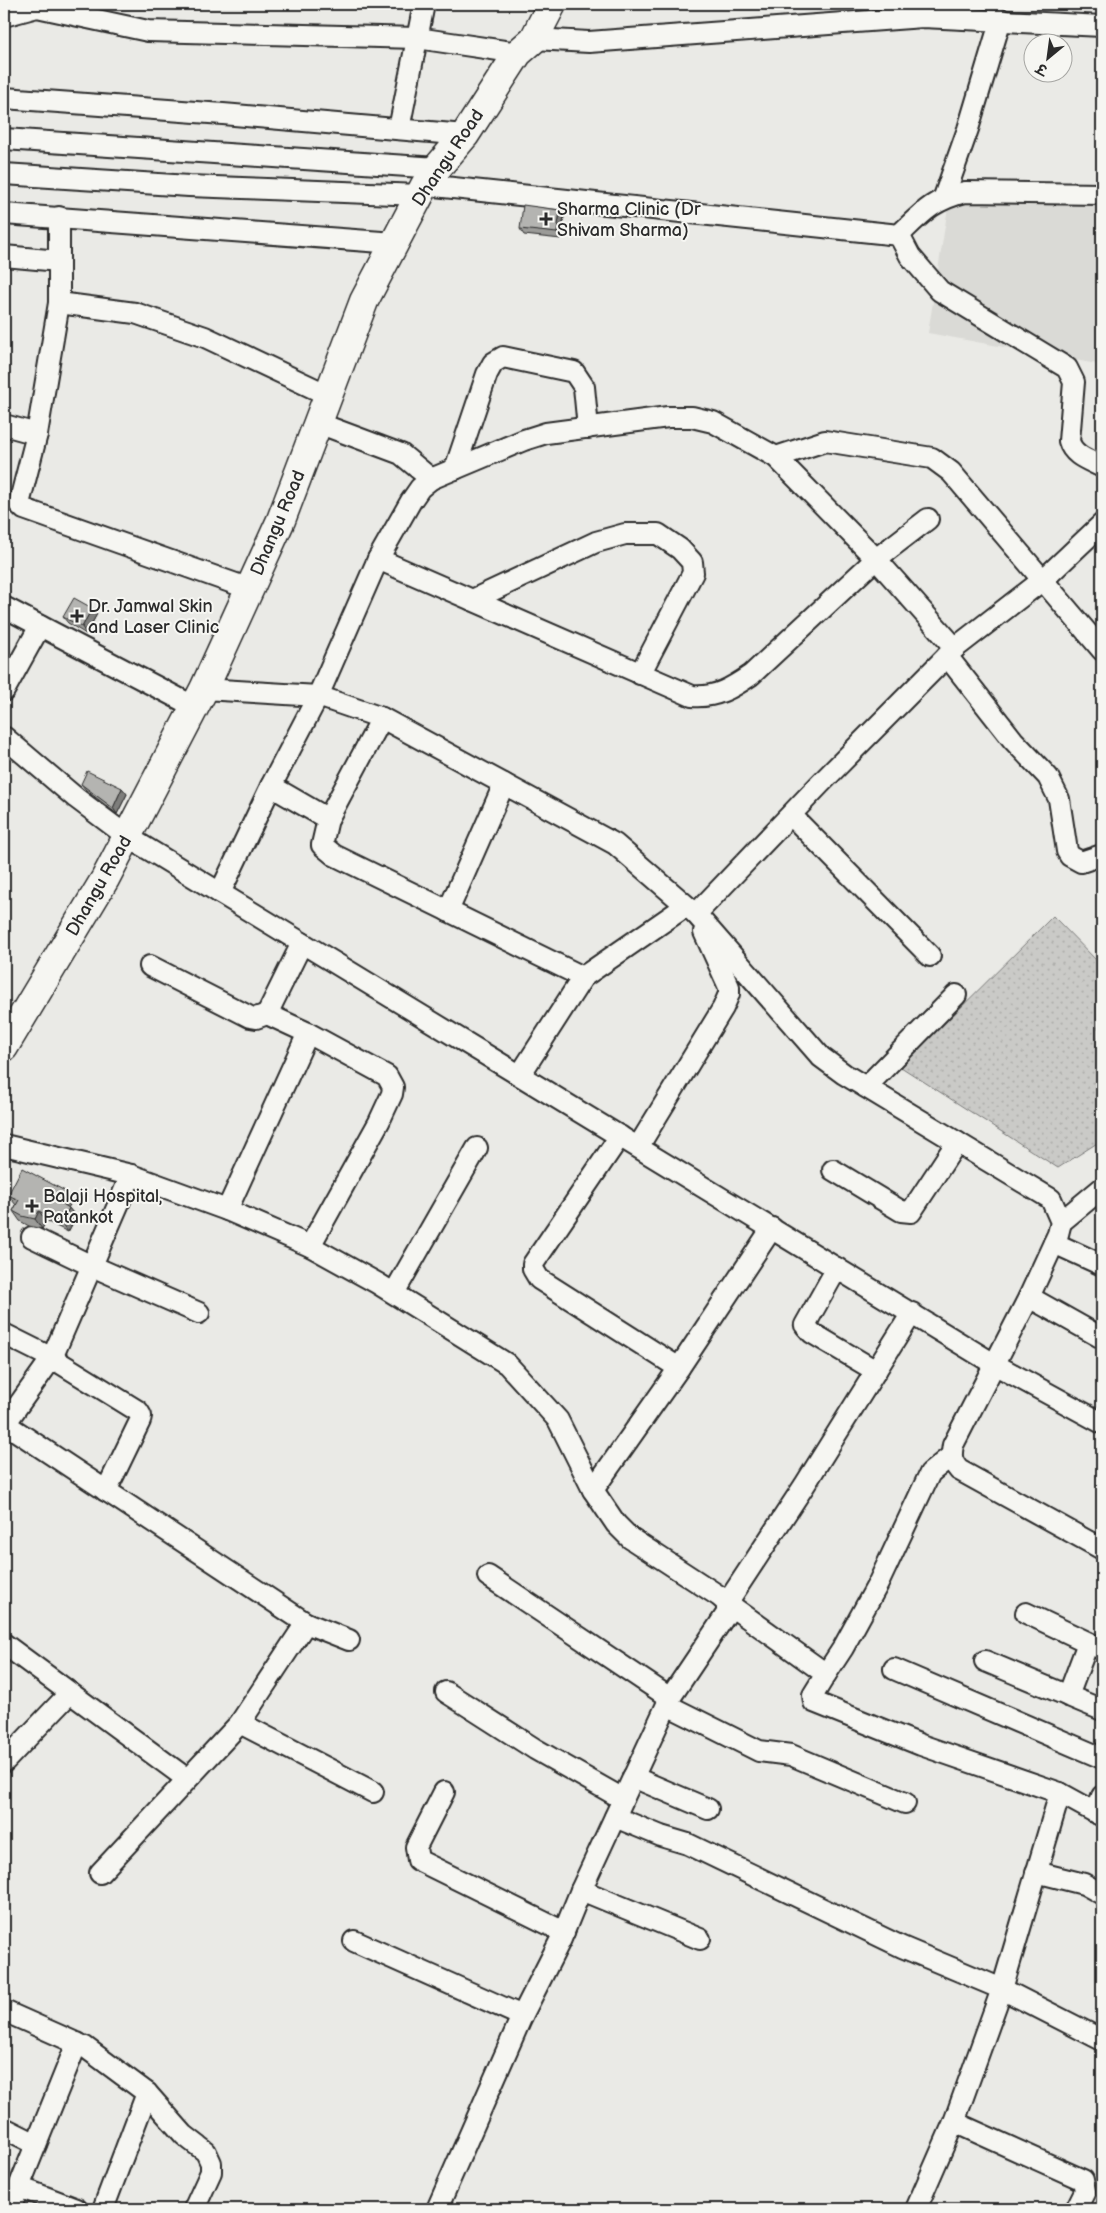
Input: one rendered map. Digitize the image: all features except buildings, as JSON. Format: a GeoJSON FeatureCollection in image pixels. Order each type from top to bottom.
{"type":"FeatureCollection","features":[{"type":"Feature","properties":{"kind":"street"},"geometry":{"type":"LineString","coordinates":[[399,129],[424,4]]}},
{"type":"Feature","properties":{"kind":"street","name":"Dhangu Road"},"geometry":{"type":"LineString","coordinates":[[4,1047],[105,880],[199,698],[281,520],[364,301],[427,183],[465,135],[526,46],[552,4]]}},
{"type":"Feature","properties":{"kind":"street"},"geometry":{"type":"LineString","coordinates":[[4,16],[38,5],[148,31],[417,38],[526,46],[923,17],[1102,26]]}},
{"type":"Feature","properties":{"kind":"street"},"geometry":{"type":"LineString","coordinates":[[944,197],[968,129],[1001,20]]}},
{"type":"Feature","properties":{"kind":"street"},"geometry":{"type":"LineString","coordinates":[[4,98],[223,114],[465,135]]}},
{"type":"Feature","properties":{"kind":"street"},"geometry":{"type":"LineString","coordinates":[[4,139],[899,235],[930,206],[944,197],[965,192],[1102,194]]}},
{"type":"Feature","properties":{"kind":"street"},"geometry":{"type":"LineString","coordinates":[[4,174],[189,186],[427,183]]}},
{"type":"Feature","properties":{"kind":"street"},"geometry":{"type":"LineString","coordinates":[[4,214],[395,243]]}},
{"type":"Feature","properties":{"kind":"street"},"geometry":{"type":"LineString","coordinates":[[60,217],[59,303],[37,434],[18,500],[20,506],[250,589]]}},
{"type":"Feature","properties":{"kind":"street"},"geometry":{"type":"LineString","coordinates":[[899,235],[910,256],[940,291],[1067,368],[1074,382],[1070,448],[1102,467]]}},
{"type":"Feature","properties":{"kind":"street"},"geometry":{"type":"LineString","coordinates":[[4,256],[59,261]]}},
{"type":"Feature","properties":{"kind":"street"},"geometry":{"type":"LineString","coordinates":[[59,303],[135,313],[205,338],[328,395]]}},
{"type":"Feature","properties":{"kind":"street"},"geometry":{"type":"LineString","coordinates":[[455,469],[487,374],[493,364],[503,357],[574,372],[584,387],[588,428]]}},
{"type":"Feature","properties":{"kind":"street"},"geometry":{"type":"LineString","coordinates":[[220,893],[271,786],[318,696],[378,559],[420,488],[431,479],[524,440],[546,433],[668,417],[692,417],[713,422],[776,457],[876,559],[951,652],[1013,740],[1048,777],[1059,799],[1067,851],[1070,856],[1081,862],[1102,855]]}},
{"type":"Feature","properties":{"kind":"street"},"geometry":{"type":"LineString","coordinates":[[318,423],[401,454],[431,479]]}},
{"type":"Feature","properties":{"kind":"street"},"geometry":{"type":"LineString","coordinates":[[4,425],[37,434]]}},
{"type":"Feature","properties":{"kind":"street"},"geometry":{"type":"LineString","coordinates":[[776,457],[825,440],[932,458],[951,472],[1044,579],[1102,650]]}},
{"type":"Feature","properties":{"kind":"street"},"geometry":{"type":"LineString","coordinates":[[378,559],[692,696],[706,697],[734,687],[751,675],[876,559],[928,519]]}},
{"type":"Feature","properties":{"kind":"street"},"geometry":{"type":"LineString","coordinates":[[520,1075],[583,977],[691,910],[791,815],[951,652],[1044,579],[1102,524]]}},
{"type":"Feature","properties":{"kind":"street"},"geometry":{"type":"LineString","coordinates":[[472,600],[596,542],[625,534],[658,534],[680,548],[692,562],[692,573],[640,674]]}},
{"type":"Feature","properties":{"kind":"street"},"geometry":{"type":"LineString","coordinates":[[4,607],[40,626],[199,698],[318,696],[382,718],[615,844],[691,910],[821,1057],[866,1087],[1052,1199],[1061,1222]]}},
{"type":"Feature","properties":{"kind":"street"},"geometry":{"type":"LineString","coordinates":[[4,691],[40,626]]}},
{"type":"Feature","properties":{"kind":"street"},"geometry":{"type":"LineString","coordinates":[[382,718],[328,819],[322,841],[325,849],[583,977]]}},
{"type":"Feature","properties":{"kind":"street"},"geometry":{"type":"LineString","coordinates":[[4,737],[76,798],[128,836],[994,1364],[1102,1423]]}},
{"type":"Feature","properties":{"kind":"street"},"geometry":{"type":"LineString","coordinates":[[448,911],[504,784]]}},
{"type":"Feature","properties":{"kind":"street"},"geometry":{"type":"LineString","coordinates":[[271,786],[328,819]]}},
{"type":"Feature","properties":{"kind":"street"},"geometry":{"type":"LineString","coordinates":[[791,815],[930,956]]}},
{"type":"Feature","properties":{"kind":"street"},"geometry":{"type":"LineString","coordinates":[[638,1147],[724,1008],[729,994],[729,987],[691,910]]}},
{"type":"Feature","properties":{"kind":"street"},"geometry":{"type":"LineString","coordinates":[[150,966],[250,1017],[256,1018],[267,1014],[302,943]]}},
{"type":"Feature","properties":{"kind":"street"},"geometry":{"type":"LineString","coordinates":[[866,1087],[956,995]]}},
{"type":"Feature","properties":{"kind":"street"},"geometry":{"type":"LineString","coordinates":[[267,1014],[308,1033],[387,1076],[393,1087],[392,1094],[379,1122],[310,1246]]}},
{"type":"Feature","properties":{"kind":"street"},"geometry":{"type":"LineString","coordinates":[[227,1210],[308,1033]]}},
{"type":"Feature","properties":{"kind":"street"},"geometry":{"type":"LineString","coordinates":[[620,1136],[533,1264],[532,1269],[539,1279],[679,1368]]}},
{"type":"Feature","properties":{"kind":"street"},"geometry":{"type":"LineString","coordinates":[[833,1170],[901,1211],[911,1212],[957,1142]]}},
{"type":"Feature","properties":{"kind":"street"},"geometry":{"type":"LineString","coordinates":[[4,1145],[131,1174],[227,1210],[310,1246],[394,1293],[507,1364],[558,1420],[593,1490],[616,1524],[630,1538],[719,1596],[826,1674]]}},
{"type":"Feature","properties":{"kind":"street"},"geometry":{"type":"LineString","coordinates":[[394,1293],[477,1148]]}},
{"type":"Feature","properties":{"kind":"street"},"geometry":{"type":"LineString","coordinates":[[131,1174],[52,1358],[5,1423],[306,1623],[349,1640]]}},
{"type":"Feature","properties":{"kind":"street"},"geometry":{"type":"LineString","coordinates":[[1102,1188],[1061,1222],[1054,1243],[1029,1297],[953,1445],[951,1456],[953,1463],[959,1470],[1102,1549]]}},
{"type":"Feature","properties":{"kind":"street"},"geometry":{"type":"LineString","coordinates":[[593,1490],[679,1368],[772,1228]]}},
{"type":"Feature","properties":{"kind":"street"},"geometry":{"type":"LineString","coordinates":[[32,1237],[92,1266],[199,1313]]}},
{"type":"Feature","properties":{"kind":"street"},"geometry":{"type":"LineString","coordinates":[[1054,1243],[1102,1265]]}},
{"type":"Feature","properties":{"kind":"street"},"geometry":{"type":"LineString","coordinates":[[836,1268],[805,1325],[812,1333],[876,1371]]}},
{"type":"Feature","properties":{"kind":"street"},"geometry":{"type":"LineString","coordinates":[[1029,1297],[1102,1338]]}},
{"type":"Feature","properties":{"kind":"street"},"geometry":{"type":"LineString","coordinates":[[437,2209],[522,2016],[564,1932],[581,1890],[669,1702],[726,1613],[727,1603],[804,1486],[912,1313]]}},
{"type":"Feature","properties":{"kind":"street"},"geometry":{"type":"LineString","coordinates":[[4,1334],[52,1358],[138,1411],[141,1416],[140,1421],[106,1490]]}},
{"type":"Feature","properties":{"kind":"street"},"geometry":{"type":"LineString","coordinates":[[951,1456],[930,1473],[878,1584],[843,1648],[813,1695],[814,1702],[921,1745],[1100,1808]]}},
{"type":"Feature","properties":{"kind":"street"},"geometry":{"type":"LineString","coordinates":[[488,1576],[669,1702],[759,1751],[791,1755],[905,1803]]}},
{"type":"Feature","properties":{"kind":"street"},"geometry":{"type":"LineString","coordinates":[[1026,1613],[1095,1646],[1068,1696]]}},
{"type":"Feature","properties":{"kind":"street"},"geometry":{"type":"LineString","coordinates":[[100,1873],[240,1723],[306,1623]]}},
{"type":"Feature","properties":{"kind":"street"},"geometry":{"type":"LineString","coordinates":[[4,1644],[69,1694],[187,1779]]}},
{"type":"Feature","properties":{"kind":"street"},"geometry":{"type":"LineString","coordinates":[[985,1661],[1102,1710]]}},
{"type":"Feature","properties":{"kind":"street"},"geometry":{"type":"LineString","coordinates":[[894,1669],[1102,1758]]}},
{"type":"Feature","properties":{"kind":"street"},"geometry":{"type":"LineString","coordinates":[[446,1692],[535,1749],[624,1799]]}},
{"type":"Feature","properties":{"kind":"street"},"geometry":{"type":"LineString","coordinates":[[4,1762],[69,1694]]}},
{"type":"Feature","properties":{"kind":"street"},"geometry":{"type":"LineString","coordinates":[[240,1723],[373,1792]]}},
{"type":"Feature","properties":{"kind":"street"},"geometry":{"type":"LineString","coordinates":[[634,1777],[708,1809]]}},
{"type":"Feature","properties":{"kind":"street"},"geometry":{"type":"LineString","coordinates":[[444,1792],[416,1847],[418,1860],[564,1932]]}},
{"type":"Feature","properties":{"kind":"street"},"geometry":{"type":"LineString","coordinates":[[916,2209],[954,2122],[1002,1989],[1060,1793]]}},
{"type":"Feature","properties":{"kind":"street"},"geometry":{"type":"LineString","coordinates":[[615,1817],[661,1836],[688,1844],[902,1948],[1002,1989],[1102,2040]]}},
{"type":"Feature","properties":{"kind":"street"},"geometry":{"type":"LineString","coordinates":[[1036,1872],[1084,1884],[1102,1894]]}},
{"type":"Feature","properties":{"kind":"street"},"geometry":{"type":"LineString","coordinates":[[581,1890],[700,1939]]}},
{"type":"Feature","properties":{"kind":"street"},"geometry":{"type":"LineString","coordinates":[[354,1941],[522,2016]]}},
{"type":"Feature","properties":{"kind":"street"},"geometry":{"type":"LineString","coordinates":[[4,2011],[86,2047],[147,2093],[179,2130],[206,2152],[209,2157],[211,2172],[194,2209]]}},
{"type":"Feature","properties":{"kind":"street"},"geometry":{"type":"LineString","coordinates":[[10,2209],[77,2043]]}},
{"type":"Feature","properties":{"kind":"street"},"geometry":{"type":"LineString","coordinates":[[103,2209],[147,2093]]}},
{"type":"Feature","properties":{"kind":"street"},"geometry":{"type":"LineString","coordinates":[[954,2122],[1083,2180],[1085,2191],[1076,2209]]}},
{"type":"Feature","properties":{"kind":"street"},"geometry":{"type":"LineString","coordinates":[[4,2128],[36,2144]]}},
{"type":"Feature","properties":{"kind":"street"},"geometry":{"type":"LineString","coordinates":[[19,2187],[77,2209]]}},
{"type":"Feature","properties":{"kind":"shaded area"},"geometry":{"type":"Polygon","coordinates":[[[949,201],[1102,203],[1102,365],[928,333],[949,201]]]}},
{"type":"Feature","properties":{"kind":"shaded area"},"geometry":{"type":"Polygon","coordinates":[[[1053,916],[1102,966],[1102,1140],[1058,1168],[901,1067],[1053,916]]]}},
{"type":"Feature","properties":{"kind":"place","name":"Sharma Clinic (Dr Shivam Sharma)"},"geometry":{"type":"Point","coordinates":[546,219]}},
{"type":"Feature","properties":{"kind":"place","name":"Dr. Jamwal Skin and Laser Clinic"},"geometry":{"type":"Point","coordinates":[77,616]}},
{"type":"Feature","properties":{"kind":"place","name":"Balaji Hospital, Patankot"},"geometry":{"type":"Point","coordinates":[32,1206]}}]}
